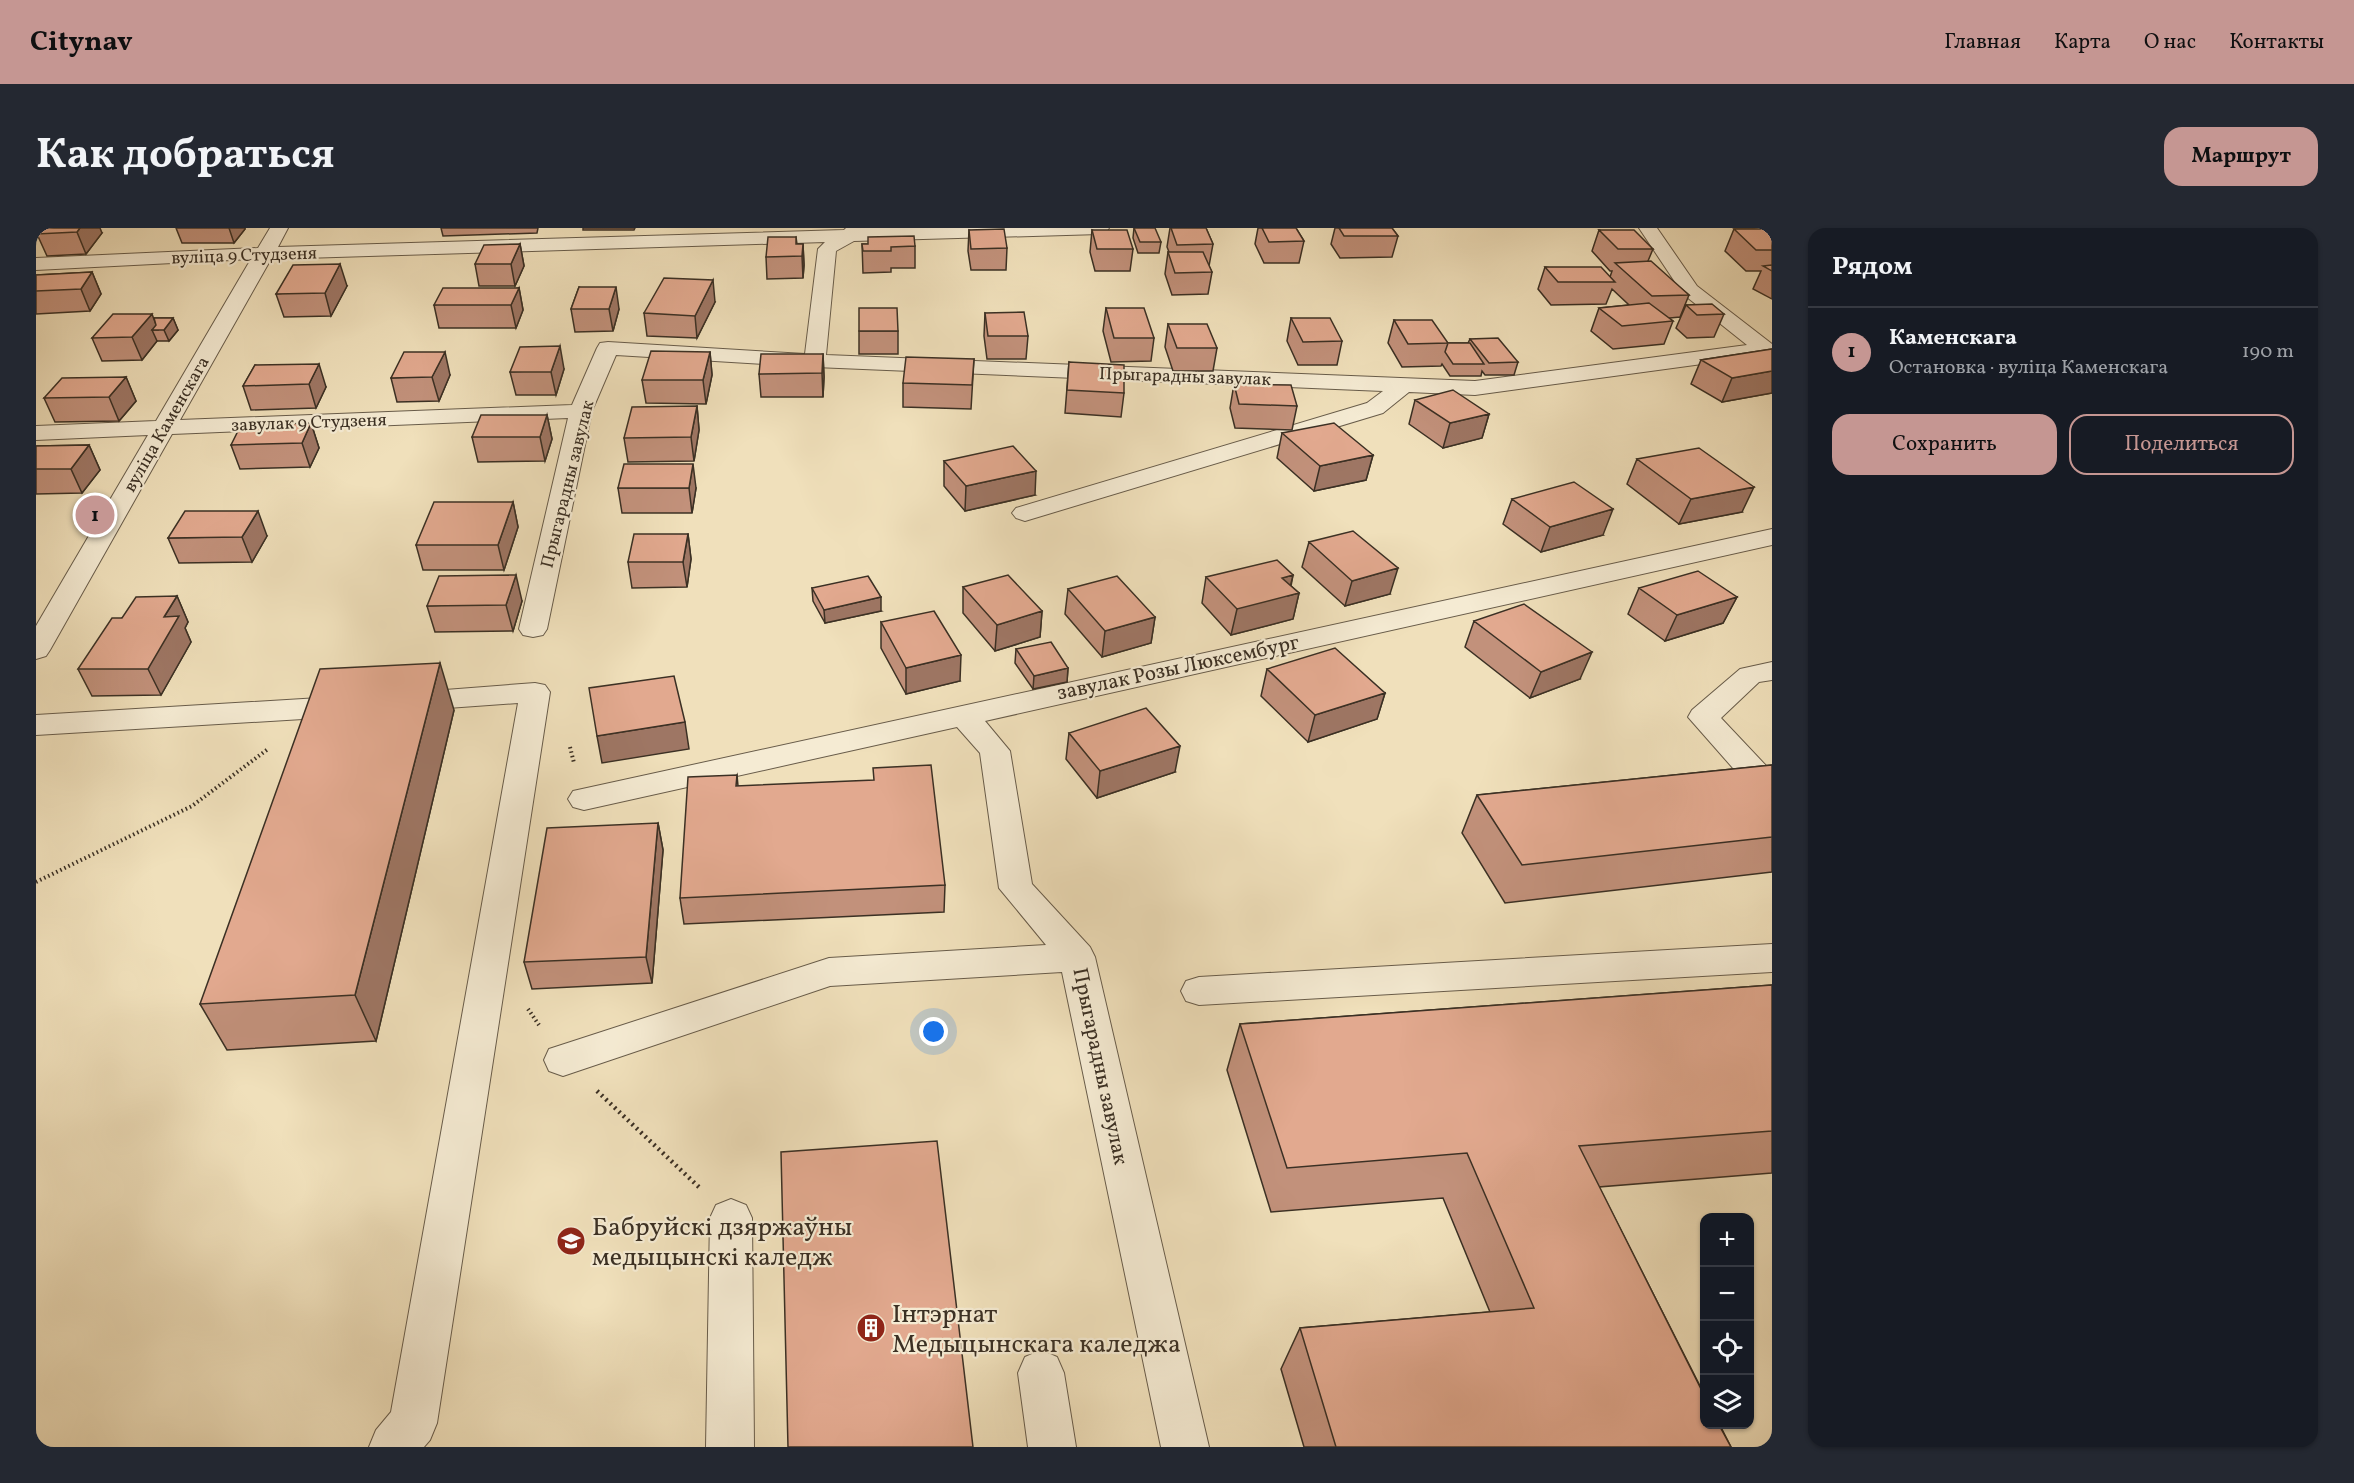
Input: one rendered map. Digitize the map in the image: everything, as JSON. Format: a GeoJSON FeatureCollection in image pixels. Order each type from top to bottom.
{"type":"FeatureCollection","features":[{"type":"Feature","properties":{"kind":"street","name":"вуліца Каменскага"},"geometry":{"type":"LineString","coordinates":[[36,650],[279,228]]}},
{"type":"Feature","properties":{"kind":"street","name":"вуліца 9 Студзеня"},"geometry":{"type":"LineString","coordinates":[[36,264],[854,231],[1100,228]]}},
{"type":"Feature","properties":{"kind":"street"},"geometry":{"type":"LineString","coordinates":[[1648,228],[1690,290],[1767,352]]}},
{"type":"Feature","properties":{"kind":"street"},"geometry":{"type":"LineString","coordinates":[[814,361],[826,249],[854,231]]}},
{"type":"Feature","properties":{"kind":"street","name":"Прыгарадны завулак"},"geometry":{"type":"LineString","coordinates":[[533,629],[581,411],[608,348],[814,361],[1475,388],[1767,352]]}},
{"type":"Feature","properties":{"kind":"street"},"geometry":{"type":"LineString","coordinates":[[1025,513],[1375,408],[1404,385]]}},
{"type":"Feature","properties":{"kind":"street","name":"завулак 9 Студзеня"},"geometry":{"type":"LineString","coordinates":[[36,433],[581,411]]}},
{"type":"Feature","properties":{"kind":"street","name":"завулак Розы Люксембург"},"geometry":{"type":"LineString","coordinates":[[584,799],[1772,537]]}},
{"type":"Feature","properties":{"kind":"street"},"geometry":{"type":"LineString","coordinates":[[1772,671],[1750,675],[1703,717],[1772,792]]}},
{"type":"Feature","properties":{"kind":"street"},"geometry":{"type":"LineString","coordinates":[[36,726],[535,692],[413,1423],[393,1447]]}},
{"type":"Feature","properties":{"kind":"street","name":"Прыгарадны завулак"},"geometry":{"type":"LineString","coordinates":[[963,715],[996,751],[1016,888],[1077,957],[1185,1447]]}},
{"type":"Feature","properties":{"kind":"street"},"geometry":{"type":"LineString","coordinates":[[563,1060],[829,972],[1077,957]]}},
{"type":"Feature","properties":{"kind":"street"},"geometry":{"type":"LineString","coordinates":[[1199,992],[1772,958]]}},
{"type":"Feature","properties":{"kind":"street"},"geometry":{"type":"LineString","coordinates":[[730,1447],[731,1218]]}},
{"type":"Feature","properties":{"kind":"street"},"geometry":{"type":"LineString","coordinates":[[1041,1373],[1052,1447]]}},
{"type":"Feature","properties":{"kind":"path"},"geometry":{"type":"LineString","coordinates":[[36,882],[192,806],[324,707]]}},
{"type":"Feature","properties":{"kind":"path"},"geometry":{"type":"LineString","coordinates":[[570,746],[584,799]]}},
{"type":"Feature","properties":{"kind":"path"},"geometry":{"type":"LineString","coordinates":[[525,1006],[563,1060],[731,1218]]}},
{"type":"Feature","properties":{"kind":"building"},"geometry":{"type":"Polygon","coordinates":[[[42,228],[80,228],[77,232],[37,234],[42,228]]]}},
{"type":"Feature","properties":{"kind":"building"},"geometry":{"type":"Polygon","coordinates":[[[1134,228],[1155,228],[1161,242],[1140,242],[1134,228]]]}},
{"type":"Feature","properties":{"kind":"building"},"geometry":{"type":"Polygon","coordinates":[[[1171,228],[1206,228],[1213,244],[1177,245],[1171,228]]]}},
{"type":"Feature","properties":{"kind":"building"},"geometry":{"type":"Polygon","coordinates":[[[1262,228],[1296,228],[1304,241],[1269,242],[1262,228]]]}},
{"type":"Feature","properties":{"kind":"building"},"geometry":{"type":"Polygon","coordinates":[[[1339,228],[1392,228],[1398,236],[1344,236],[1339,228]]]}},
{"type":"Feature","properties":{"kind":"building"},"geometry":{"type":"Polygon","coordinates":[[[1004,229],[1007,248],[971,249],[969,230],[1004,229]]]}},
{"type":"Feature","properties":{"kind":"building"},"geometry":{"type":"Polygon","coordinates":[[[1734,229],[1772,229],[1772,250],[1756,250],[1734,229]]]}},
{"type":"Feature","properties":{"kind":"building"},"geometry":{"type":"Polygon","coordinates":[[[1092,230],[1127,230],[1133,249],[1097,249],[1092,230]]]}},
{"type":"Feature","properties":{"kind":"building"},"geometry":{"type":"Polygon","coordinates":[[[1599,230],[1634,230],[1653,249],[1618,249],[1599,230]]]}},
{"type":"Feature","properties":{"kind":"building"},"geometry":{"type":"Polygon","coordinates":[[[914,236],[915,246],[891,247],[891,251],[863,251],[862,244],[868,244],[868,237],[914,236]]]}},
{"type":"Feature","properties":{"kind":"building"},"geometry":{"type":"Polygon","coordinates":[[[768,237],[796,237],[796,244],[803,244],[802,256],[766,257],[768,237]]]}},
{"type":"Feature","properties":{"kind":"building"},"geometry":{"type":"Polygon","coordinates":[[[520,244],[511,264],[475,264],[484,245],[520,244]]]}},
{"type":"Feature","properties":{"kind":"building"},"geometry":{"type":"Polygon","coordinates":[[[1168,252],[1203,252],[1212,272],[1175,273],[1168,252]]]}},
{"type":"Feature","properties":{"kind":"building"},"geometry":{"type":"Polygon","coordinates":[[[1651,261],[1689,295],[1652,296],[1615,263],[1651,261]]]}},
{"type":"Feature","properties":{"kind":"building"},"geometry":{"type":"Polygon","coordinates":[[[340,264],[325,293],[276,294],[293,265],[340,264]]]}},
{"type":"Feature","properties":{"kind":"building"},"geometry":{"type":"Polygon","coordinates":[[[1772,265],[1772,271],[1763,266],[1772,265]]]}},
{"type":"Feature","properties":{"kind":"building"},"geometry":{"type":"Polygon","coordinates":[[[1545,267],[1601,267],[1615,282],[1558,282],[1545,267]]]}},
{"type":"Feature","properties":{"kind":"building"},"geometry":{"type":"Polygon","coordinates":[[[92,272],[81,289],[36,291],[36,275],[92,272]]]}},
{"type":"Feature","properties":{"kind":"building"},"geometry":{"type":"Polygon","coordinates":[[[664,278],[713,280],[695,316],[644,313],[664,278]]]}},
{"type":"Feature","properties":{"kind":"building"},"geometry":{"type":"Polygon","coordinates":[[[579,287],[616,287],[609,309],[571,309],[579,287]]]}},
{"type":"Feature","properties":{"kind":"building"},"geometry":{"type":"Polygon","coordinates":[[[443,288],[519,288],[511,305],[434,305],[443,288]]]}},
{"type":"Feature","properties":{"kind":"building"},"geometry":{"type":"Polygon","coordinates":[[[1649,303],[1673,321],[1622,326],[1599,308],[1649,303]]]}},
{"type":"Feature","properties":{"kind":"building"},"geometry":{"type":"Polygon","coordinates":[[[1712,304],[1724,314],[1697,315],[1686,305],[1712,304]]]}},
{"type":"Feature","properties":{"kind":"building"},"geometry":{"type":"Polygon","coordinates":[[[859,308],[897,308],[898,331],[859,331],[859,308]]]}},
{"type":"Feature","properties":{"kind":"building"},"geometry":{"type":"Polygon","coordinates":[[[1106,308],[1144,308],[1154,338],[1114,338],[1106,308]]]}},
{"type":"Feature","properties":{"kind":"building"},"geometry":{"type":"Polygon","coordinates":[[[1024,312],[1028,336],[988,336],[985,313],[1024,312]]]}},
{"type":"Feature","properties":{"kind":"building"},"geometry":{"type":"Polygon","coordinates":[[[113,314],[152,314],[132,337],[92,338],[113,314]]]}},
{"type":"Feature","properties":{"kind":"building"},"geometry":{"type":"Polygon","coordinates":[[[154,318],[173,318],[164,330],[152,330],[156,325],[154,318]]]}},
{"type":"Feature","properties":{"kind":"building"},"geometry":{"type":"Polygon","coordinates":[[[1291,318],[1330,318],[1342,341],[1303,342],[1291,318]]]}},
{"type":"Feature","properties":{"kind":"building"},"geometry":{"type":"Polygon","coordinates":[[[1394,320],[1432,320],[1448,343],[1408,344],[1394,320]]]}},
{"type":"Feature","properties":{"kind":"building"},"geometry":{"type":"Polygon","coordinates":[[[1168,324],[1207,324],[1217,348],[1177,348],[1168,324]]]}},
{"type":"Feature","properties":{"kind":"building"},"geometry":{"type":"Polygon","coordinates":[[[1498,338],[1518,362],[1489,363],[1470,339],[1498,338]]]}},
{"type":"Feature","properties":{"kind":"building"},"geometry":{"type":"Polygon","coordinates":[[[1448,343],[1470,343],[1484,364],[1453,364],[1445,352],[1448,343]]]}},
{"type":"Feature","properties":{"kind":"building"},"geometry":{"type":"Polygon","coordinates":[[[560,346],[551,372],[510,372],[520,347],[560,346]]]}},
{"type":"Feature","properties":{"kind":"building"},"geometry":{"type":"Polygon","coordinates":[[[1772,349],[1772,371],[1732,378],[1701,360],[1772,349]]]}},
{"type":"Feature","properties":{"kind":"building"},"geometry":{"type":"Polygon","coordinates":[[[651,351],[710,352],[703,380],[642,380],[651,351]]]}},
{"type":"Feature","properties":{"kind":"building"},"geometry":{"type":"Polygon","coordinates":[[[404,352],[445,352],[432,377],[391,378],[404,352]]]}},
{"type":"Feature","properties":{"kind":"building"},"geometry":{"type":"Polygon","coordinates":[[[761,354],[823,354],[822,373],[759,374],[761,354]]]}},
{"type":"Feature","properties":{"kind":"building"},"geometry":{"type":"Polygon","coordinates":[[[906,357],[974,359],[972,385],[903,383],[906,357]]]}},
{"type":"Feature","properties":{"kind":"building"},"geometry":{"type":"Polygon","coordinates":[[[1069,362],[1124,365],[1124,393],[1067,390],[1069,362]]]}},
{"type":"Feature","properties":{"kind":"building"},"geometry":{"type":"Polygon","coordinates":[[[319,364],[309,384],[243,386],[255,365],[319,364]]]}},
{"type":"Feature","properties":{"kind":"building"},"geometry":{"type":"Polygon","coordinates":[[[126,377],[109,397],[44,398],[62,378],[126,377]]]}},
{"type":"Feature","properties":{"kind":"building"},"geometry":{"type":"Polygon","coordinates":[[[1234,384],[1291,385],[1297,406],[1239,404],[1234,384]]]}},
{"type":"Feature","properties":{"kind":"building"},"geometry":{"type":"Polygon","coordinates":[[[1453,390],[1489,414],[1450,423],[1415,400],[1453,390]]]}},
{"type":"Feature","properties":{"kind":"building"},"geometry":{"type":"Polygon","coordinates":[[[697,406],[691,437],[624,438],[632,407],[697,406]]]}},
{"type":"Feature","properties":{"kind":"building"},"geometry":{"type":"Polygon","coordinates":[[[481,415],[547,415],[540,437],[472,437],[481,415]]]}},
{"type":"Feature","properties":{"kind":"building"},"geometry":{"type":"Polygon","coordinates":[[[311,423],[302,443],[231,445],[241,425],[311,423]]]}},
{"type":"Feature","properties":{"kind":"building"},"geometry":{"type":"Polygon","coordinates":[[[1334,423],[1373,455],[1320,466],[1282,433],[1334,423]]]}},
{"type":"Feature","properties":{"kind":"building"},"geometry":{"type":"Polygon","coordinates":[[[89,445],[71,469],[36,469],[36,446],[89,445]]]}},
{"type":"Feature","properties":{"kind":"building"},"geometry":{"type":"Polygon","coordinates":[[[1013,446],[1036,471],[966,486],[944,461],[1013,446]]]}},
{"type":"Feature","properties":{"kind":"building"},"geometry":{"type":"Polygon","coordinates":[[[1699,448],[1754,487],[1691,499],[1637,459],[1699,448]]]}},
{"type":"Feature","properties":{"kind":"building"},"geometry":{"type":"Polygon","coordinates":[[[624,464],[693,464],[689,488],[618,488],[624,464]]]}},
{"type":"Feature","properties":{"kind":"building"},"geometry":{"type":"Polygon","coordinates":[[[1574,482],[1613,509],[1550,527],[1512,499],[1574,482]]]}},
{"type":"Feature","properties":{"kind":"building"},"geometry":{"type":"Polygon","coordinates":[[[434,502],[513,502],[498,545],[416,545],[434,502]]]}},
{"type":"Feature","properties":{"kind":"building"},"geometry":{"type":"Polygon","coordinates":[[[185,511],[258,511],[242,537],[168,538],[185,511]]]}},
{"type":"Feature","properties":{"kind":"building"},"geometry":{"type":"Polygon","coordinates":[[[1353,531],[1398,568],[1352,581],[1309,542],[1353,531]]]}},
{"type":"Feature","properties":{"kind":"building"},"geometry":{"type":"Polygon","coordinates":[[[634,534],[688,534],[683,562],[628,562],[634,534]]]}},
{"type":"Feature","properties":{"kind":"building"},"geometry":{"type":"Polygon","coordinates":[[[1277,560],[1293,575],[1282,578],[1299,593],[1237,609],[1206,577],[1277,560]]]}},
{"type":"Feature","properties":{"kind":"building"},"geometry":{"type":"Polygon","coordinates":[[[1698,571],[1737,597],[1677,615],[1639,588],[1698,571]]]}},
{"type":"Feature","properties":{"kind":"building"},"geometry":{"type":"Polygon","coordinates":[[[516,575],[506,605],[427,606],[439,576],[516,575]]]}},
{"type":"Feature","properties":{"kind":"building"},"geometry":{"type":"Polygon","coordinates":[[[1008,575],[1042,611],[997,625],[963,587],[1008,575]]]}},
{"type":"Feature","properties":{"kind":"building"},"geometry":{"type":"Polygon","coordinates":[[[868,576],[881,597],[824,610],[812,588],[868,576]]]}},
{"type":"Feature","properties":{"kind":"building"},"geometry":{"type":"Polygon","coordinates":[[[1117,576],[1155,617],[1105,631],[1068,589],[1117,576]]]}},
{"type":"Feature","properties":{"kind":"building"},"geometry":{"type":"Polygon","coordinates":[[[177,596],[164,617],[179,616],[148,669],[78,669],[112,618],[122,618],[136,597],[177,596]]]}},
{"type":"Feature","properties":{"kind":"building"},"geometry":{"type":"Polygon","coordinates":[[[1524,604],[1592,652],[1541,672],[1474,621],[1524,604]]]}},
{"type":"Feature","properties":{"kind":"building"},"geometry":{"type":"Polygon","coordinates":[[[934,611],[961,655],[906,668],[881,622],[934,611]]]}},
{"type":"Feature","properties":{"kind":"building"},"geometry":{"type":"Polygon","coordinates":[[[1051,642],[1068,668],[1034,676],[1016,649],[1051,642]]]}},
{"type":"Feature","properties":{"kind":"building"},"geometry":{"type":"Polygon","coordinates":[[[1335,648],[1385,693],[1315,715],[1267,669],[1335,648]]]}},
{"type":"Feature","properties":{"kind":"building"},"geometry":{"type":"Polygon","coordinates":[[[440,663],[355,995],[200,1004],[320,669],[440,663]]]}},
{"type":"Feature","properties":{"kind":"building"},"geometry":{"type":"Polygon","coordinates":[[[674,676],[685,722],[597,736],[589,688],[674,676]]]}},
{"type":"Feature","properties":{"kind":"building"},"geometry":{"type":"Polygon","coordinates":[[[1146,708],[1180,746],[1100,771],[1069,733],[1146,708]]]}},
{"type":"Feature","properties":{"kind":"building"},"geometry":{"type":"Polygon","coordinates":[[[931,765],[945,885],[680,898],[688,777],[737,775],[736,786],[874,780],[873,768],[931,765]]]}},
{"type":"Feature","properties":{"kind":"building"},"geometry":{"type":"Polygon","coordinates":[[[1772,765],[1772,837],[1522,865],[1477,795],[1772,765]]]}},
{"type":"Feature","properties":{"kind":"building"},"geometry":{"type":"Polygon","coordinates":[[[658,823],[646,957],[524,962],[547,828],[658,823]]]}},
{"type":"Feature","properties":{"kind":"building"},"geometry":{"type":"Polygon","coordinates":[[[1772,985],[1772,1131],[1579,1146],[1700,1387],[1700,1429],[1721,1429],[1731,1447],[1336,1447],[1300,1328],[1534,1308],[1467,1153],[1287,1168],[1240,1024],[1772,985]]]}},
{"type":"Feature","properties":{"kind":"building","name":"Інтэрнат Медыцынскага каледжа"},"geometry":{"type":"Polygon","coordinates":[[[937,1141],[973,1447],[788,1447],[781,1152],[937,1141]]]}},
{"type":"Feature","properties":{"kind":"place","name":"Каменскага"},"geometry":{"type":"Point","coordinates":[95,515]}},
{"type":"Feature","properties":{"kind":"place","name":"Бабруйскі дзяржаўны медыцынскі каледж"},"geometry":{"type":"Point","coordinates":[571,1241]}},
{"type":"Feature","properties":{"kind":"place","name":"Інтэрнат Медыцынскага каледжа"},"geometry":{"type":"Point","coordinates":[871,1328]}}]}
